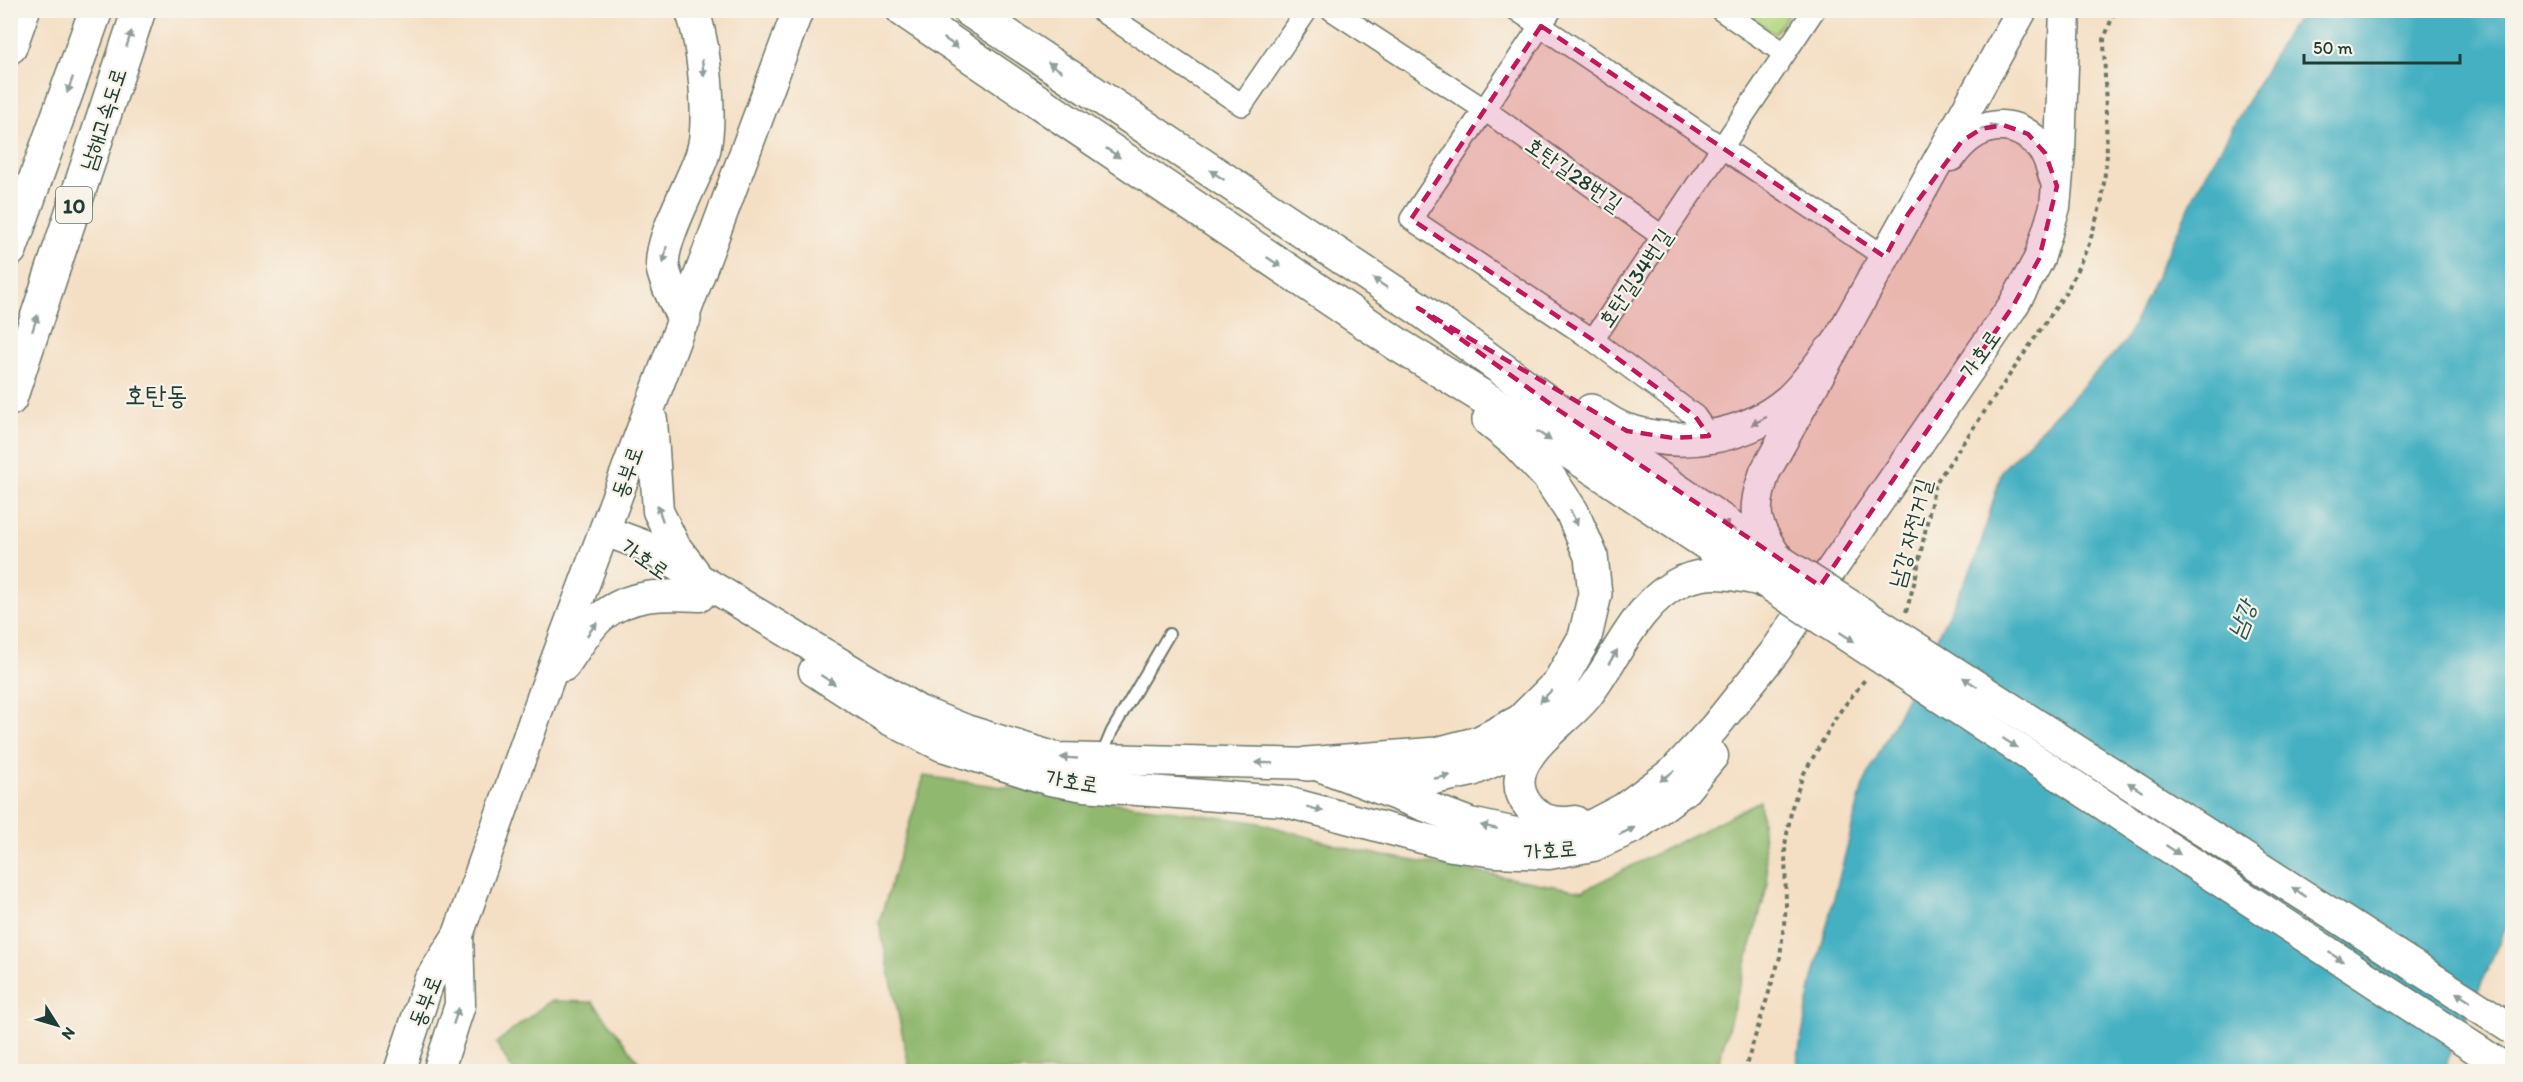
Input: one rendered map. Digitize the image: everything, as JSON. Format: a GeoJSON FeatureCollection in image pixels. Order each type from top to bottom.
{"type":"FeatureCollection","features":[{"type":"Feature","properties":{"kind":"highway"},"geometry":{"type":"LineString","coordinates":[[10,47],[22,10]]}},
{"type":"Feature","properties":{"kind":"highway","name":"남해고속도로"},"geometry":{"type":"LineString","coordinates":[[10,250],[96,10]]}},
{"type":"Feature","properties":{"kind":"highway","name":"남해고속도로"},"geometry":{"type":"LineString","coordinates":[[10,399],[139,10]]}},
{"type":"Feature","properties":{"kind":"highway"},"geometry":{"type":"LineString","coordinates":[[684,319],[663,267],[667,240],[701,158],[707,133],[708,106],[698,32],[692,10]]}},
{"type":"Feature","properties":{"kind":"highway"},"geometry":{"type":"LineString","coordinates":[[903,10],[1400,346],[1538,432],[1770,570]]}},
{"type":"Feature","properties":{"kind":"highway"},"geometry":{"type":"LineString","coordinates":[[969,10],[1418,308],[1560,411],[1770,570]]}},
{"type":"Feature","properties":{"kind":"highway"},"geometry":{"type":"LineString","coordinates":[[1418,308],[1627,431],[1673,438],[1732,432],[1761,421],[1791,400],[1831,351]]}},
{"type":"Feature","properties":{"kind":"highway"},"geometry":{"type":"LineString","coordinates":[[1307,764],[1437,754],[1479,743],[1521,721],[1559,683],[1585,637],[1595,594],[1591,556],[1572,512],[1548,476],[1516,442],[1400,346]]}},
{"type":"Feature","properties":{"kind":"street","name":"동부로"},"geometry":{"type":"LineString","coordinates":[[399,1071],[429,981],[458,935],[544,692],[798,10]]}},
{"type":"Feature","properties":{"kind":"street"},"geometry":{"type":"LineString","coordinates":[[1101,10],[1242,105],[1306,10]]}},
{"type":"Feature","properties":{"kind":"street","name":"호탄길28번길"},"geometry":{"type":"LineString","coordinates":[[1332,10],[1485,111],[1663,237]]}},
{"type":"Feature","properties":{"kind":"street"},"geometry":{"type":"LineString","coordinates":[[1517,10],[1546,19],[1723,148],[1885,257]]}},
{"type":"Feature","properties":{"kind":"street"},"geometry":{"type":"LineString","coordinates":[[1721,10],[1784,53]]}},
{"type":"Feature","properties":{"kind":"street","name":"호탄길34번길"},"geometry":{"type":"LineString","coordinates":[[1710,436],[1695,416],[1593,340],[1814,10]]}},
{"type":"Feature","properties":{"kind":"street"},"geometry":{"type":"LineString","coordinates":[[2022,10],[1765,472],[1756,501],[1760,530],[1770,570],[2511,1071]]}},
{"type":"Feature","properties":{"kind":"street","name":"가호로"},"geometry":{"type":"LineString","coordinates":[[1102,774],[1314,764],[1470,823],[1516,833],[1551,836],[1582,830],[1624,808],[1674,771],[1714,728],[1774,653],[2013,306],[2038,259],[2055,207],[2065,10]]}},
{"type":"Feature","properties":{"kind":"street"},"geometry":{"type":"LineString","coordinates":[[1546,19],[1411,219],[1593,340]]}},
{"type":"Feature","properties":{"kind":"street"},"geometry":{"type":"LineString","coordinates":[[1908,214],[1962,141],[1981,129],[2003,125],[2028,134],[2046,153],[2057,186]]}},
{"type":"Feature","properties":{"kind":"street"},"geometry":{"type":"LineString","coordinates":[[544,692],[601,618],[630,600],[701,588],[675,546],[658,511],[651,405]]}},
{"type":"Feature","properties":{"kind":"street","name":"가호로"},"geometry":{"type":"LineString","coordinates":[[605,531],[643,545],[701,588],[919,711],[966,730],[1102,774],[1174,792],[1283,801],[1452,846],[1496,852],[1549,854],[1593,846],[1635,827],[1685,790],[1733,730],[1774,653]]}},
{"type":"Feature","properties":{"kind":"street"},"geometry":{"type":"LineString","coordinates":[[1624,808],[1593,819],[1563,823],[1541,819],[1529,807],[1519,787],[1523,764],[1539,742],[1586,698],[1626,636],[1652,602],[1681,582],[1703,574],[1770,570],[2512,1029]]}},
{"type":"Feature","properties":{"kind":"street"},"geometry":{"type":"LineString","coordinates":[[1174,792],[1363,781],[1429,780],[1472,771],[1539,742]]}},
{"type":"Feature","properties":{"kind":"street","name":"동부로"},"geometry":{"type":"LineString","coordinates":[[438,1071],[460,1005],[458,935]]}},
{"type":"Feature","properties":{"kind":"lane"},"geometry":{"type":"LineString","coordinates":[[1102,774],[1112,731],[1169,634]]}},
{"type":"Feature","properties":{"kind":"path","name":"남강 자전거길"},"geometry":{"type":"LineString","coordinates":[[1903,622],[1915,580],[1935,484],[2067,291],[2089,244],[2102,200],[2107,155],[2104,39],[2115,10]]}},
{"type":"Feature","properties":{"kind":"path"},"geometry":{"type":"LineString","coordinates":[[1744,1071],[1780,957],[1786,908],[1785,845],[1792,807],[1803,774],[1838,714],[1873,670]]}},
{"type":"Feature","properties":{"kind":"highlighted area"},"geometry":{"type":"Polygon","coordinates":[[[1541,26],[1885,257],[1908,214],[1962,141],[1981,129],[2003,125],[2028,134],[2045,153],[2057,186],[2039,259],[2013,306],[1820,586],[1560,411],[1418,308],[1627,431],[1673,438],[1709,436],[1695,416],[1593,340],[1411,219],[1541,26]]]}},
{"type":"Feature","properties":{"kind":"green space"},"geometry":{"type":"Polygon","coordinates":[[[1741,11],[1791,11],[1775,34],[1741,11]]]}},
{"type":"Feature","properties":{"kind":"green space"},"geometry":{"type":"Polygon","coordinates":[[[924,776],[1260,823],[1354,850],[1582,891],[1760,801],[1768,884],[1716,1072],[910,1071],[879,922],[924,776]]]}},
{"type":"Feature","properties":{"kind":"green space"},"geometry":{"type":"Polygon","coordinates":[[[550,1001],[593,1002],[646,1071],[513,1071],[496,1043],[550,1001]]]}},
{"type":"Feature","properties":{"kind":"water","name":"남강"},"geometry":{"type":"Polygon","coordinates":[[[2307,11],[2512,11],[2512,913],[2443,1071],[1795,1072],[1812,983],[1863,785],[1977,557],[2002,470],[2125,342],[2199,186],[2289,29],[2307,11]]]}},
{"type":"Feature","properties":{"kind":"district","name":"호탄동"},"geometry":{"type":"Point","coordinates":[156,395]}}]}
